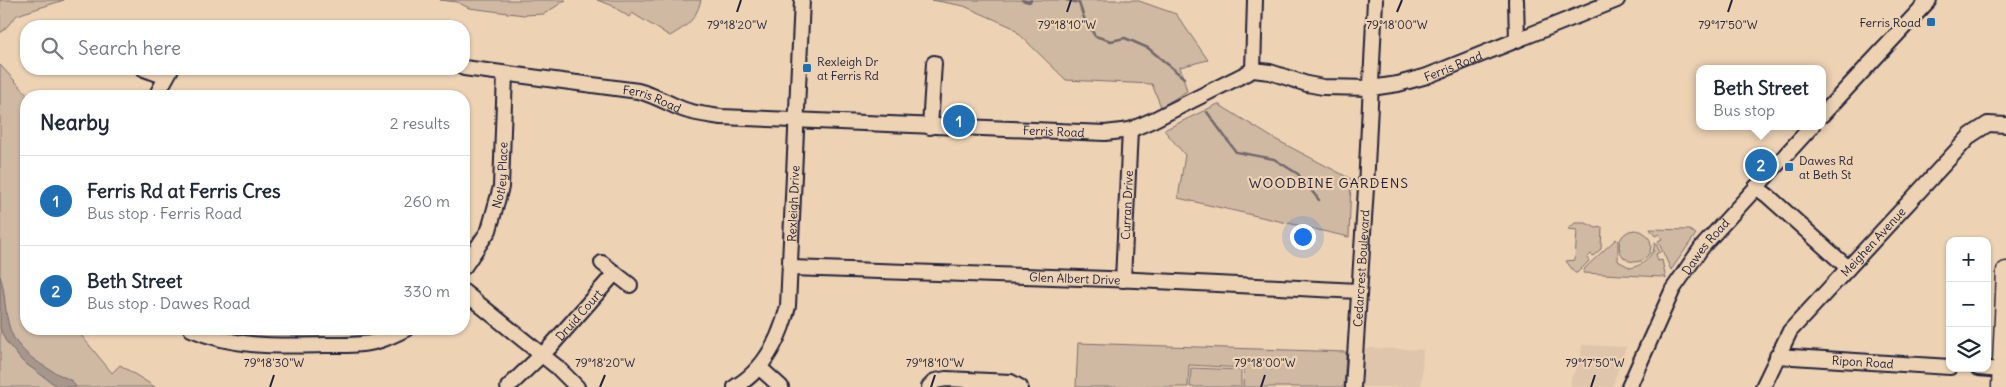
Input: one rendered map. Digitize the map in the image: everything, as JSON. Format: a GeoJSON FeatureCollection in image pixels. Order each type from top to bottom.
{"type":"FeatureCollection","features":[{"type":"Feature","properties":{"kind":"main road"},"geometry":{"type":"LineString","coordinates":[[2001,378],[2006,270]]}},
{"type":"Feature","properties":{"kind":"street","name":"Rexleigh Drive"},"geometry":{"type":"LineString","coordinates":[[735,387],[760,368],[783,327],[790,296],[802,0]]}},
{"type":"Feature","properties":{"kind":"street"},"geometry":{"type":"LineString","coordinates":[[1254,70],[1255,0]]}},
{"type":"Feature","properties":{"kind":"street","name":"Cedarcrest Boulevard"},"geometry":{"type":"LineString","coordinates":[[1353,387],[1375,0]]}},
{"type":"Feature","properties":{"kind":"street"},"geometry":{"type":"LineString","coordinates":[[1516,0],[1517,40]]}},
{"type":"Feature","properties":{"kind":"street","name":"Ferris Road"},"geometry":{"type":"LineString","coordinates":[[470,69],[638,91],[653,95],[682,109],[702,114],[1105,134],[1130,130],[1254,70],[1270,72],[1315,86],[1371,88],[1427,76],[1617,0]]}},
{"type":"Feature","properties":{"kind":"street"},"geometry":{"type":"LineString","coordinates":[[1826,111],[1929,0]]}},
{"type":"Feature","properties":{"kind":"street"},"geometry":{"type":"LineString","coordinates":[[930,126],[934,63]]}},
{"type":"Feature","properties":{"kind":"street","name":"Notley Place"},"geometry":{"type":"LineString","coordinates":[[470,258],[489,230],[499,194],[502,165],[505,74]]}},
{"type":"Feature","properties":{"kind":"street"},"geometry":{"type":"LineString","coordinates":[[159,90],[168,75]]}},
{"type":"Feature","properties":{"kind":"street","name":"Meighen Avenue"},"geometry":{"type":"LineString","coordinates":[[1763,387],[1790,331],[1848,268],[1971,135],[1988,124],[2006,124]]}},
{"type":"Feature","properties":{"kind":"street","name":"Curran Drive"},"geometry":{"type":"LineString","coordinates":[[1123,280],[1130,130]]}},
{"type":"Feature","properties":{"kind":"street","name":"Dawes Road"},"geometry":{"type":"LineString","coordinates":[[1629,387],[1673,289],[1702,247],[1808,130]]}},
{"type":"Feature","properties":{"kind":"street"},"geometry":{"type":"LineString","coordinates":[[1756,187],[1848,268]]}},
{"type":"Feature","properties":{"kind":"street"},"geometry":{"type":"LineString","coordinates":[[602,263],[630,285]]}},
{"type":"Feature","properties":{"kind":"street","name":"Glen Albert Drive"},"geometry":{"type":"LineString","coordinates":[[791,268],[1358,291]]}},
{"type":"Feature","properties":{"kind":"street","name":"Druid Court"},"geometry":{"type":"LineString","coordinates":[[508,387],[542,355],[615,273]]}},
{"type":"Feature","properties":{"kind":"street"},"geometry":{"type":"LineString","coordinates":[[470,297],[557,367],[577,387]]}},
{"type":"Feature","properties":{"kind":"street"},"geometry":{"type":"LineString","coordinates":[[205,335],[237,344],[269,346],[364,343],[380,341],[393,335]]}},
{"type":"Feature","properties":{"kind":"street","name":"Ripon Road"},"geometry":{"type":"LineString","coordinates":[[1777,356],[1946,367]]}},
{"type":"Feature","properties":{"kind":"street"},"geometry":{"type":"LineString","coordinates":[[760,368],[781,387]]}},
{"type":"Feature","properties":{"kind":"street"},"geometry":{"type":"LineString","coordinates":[[1987,372],[2001,378]]}},
{"type":"Feature","properties":{"kind":"street"},"geometry":{"type":"LineString","coordinates":[[929,387],[935,382],[946,379],[1011,382],[1020,387]]}},
{"type":"Feature","properties":{"kind":"shaded area"},"geometry":{"type":"Polygon","coordinates":[[[0,0],[64,0],[17,15],[0,32],[0,0]]]}},
{"type":"Feature","properties":{"kind":"shaded area"},"geometry":{"type":"Polygon","coordinates":[[[440,0],[566,0],[544,14],[524,15],[469,8],[457,2],[440,0]]]}},
{"type":"Feature","properties":{"kind":"shaded area"},"geometry":{"type":"Polygon","coordinates":[[[597,0],[701,0],[690,22],[670,36],[632,13],[629,17],[611,5],[597,0]]]}},
{"type":"Feature","properties":{"kind":"shaded area"},"geometry":{"type":"Polygon","coordinates":[[[932,0],[1136,0],[1176,14],[1208,60],[1180,67],[1187,91],[1161,107],[1152,84],[1066,80],[1012,27],[964,6],[932,0]]]}},
{"type":"Feature","properties":{"kind":"shaded area"},"geometry":{"type":"Polygon","coordinates":[[[0,65],[23,90],[20,90],[20,335],[81,335],[112,373],[120,365],[155,387],[0,387],[0,65]]]}},
{"type":"Feature","properties":{"kind":"shaded area"},"geometry":{"type":"Polygon","coordinates":[[[1218,104],[1273,138],[1351,179],[1349,237],[1178,198],[1185,155],[1164,130],[1218,104]]]}},
{"type":"Feature","properties":{"kind":"shaded area"},"geometry":{"type":"Polygon","coordinates":[[[1575,223],[1586,223],[1596,228],[1602,227],[1601,249],[1593,256],[1591,254],[1587,258],[1589,261],[1577,273],[1566,261],[1575,260],[1577,230],[1568,229],[1575,223]]]}},
{"type":"Feature","properties":{"kind":"shaded area"},"geometry":{"type":"Polygon","coordinates":[[[1650,229],[1689,230],[1696,234],[1671,270],[1658,241],[1662,239],[1659,234],[1655,236],[1650,229]]]}},
{"type":"Feature","properties":{"kind":"shaded area"},"geometry":{"type":"Polygon","coordinates":[[[1635,230],[1647,234],[1651,246],[1647,258],[1635,262],[1623,258],[1619,246],[1623,234],[1635,230]]]}},
{"type":"Feature","properties":{"kind":"shaded area"},"geometry":{"type":"Polygon","coordinates":[[[1616,239],[1618,241],[1618,261],[1631,268],[1640,265],[1648,259],[1653,252],[1655,242],[1660,252],[1656,254],[1658,261],[1662,260],[1666,279],[1663,277],[1583,273],[1585,268],[1616,239]]]}},
{"type":"Feature","properties":{"kind":"shaded area"},"geometry":{"type":"Polygon","coordinates":[[[0,276],[8,323],[20,347],[36,361],[72,381],[76,387],[58,387],[22,361],[5,340],[0,328],[0,276]]]}},
{"type":"Feature","properties":{"kind":"shaded area"},"geometry":{"type":"Polygon","coordinates":[[[1078,343],[1346,352],[1344,387],[1243,387],[1244,368],[1189,365],[1188,387],[1076,387],[1078,343]]]}},
{"type":"Feature","properties":{"kind":"shaded area"},"geometry":{"type":"Polygon","coordinates":[[[1582,345],[1626,347],[1612,387],[1571,387],[1571,378],[1580,362],[1582,345]]]}},
{"type":"Feature","properties":{"kind":"shaded area"},"geometry":{"type":"Polygon","coordinates":[[[1364,349],[1423,350],[1421,387],[1362,387],[1364,349]]]}},
{"type":"Feature","properties":{"kind":"shaded area"},"geometry":{"type":"Polygon","coordinates":[[[1191,368],[1241,370],[1241,387],[1190,387],[1191,368]]]}},
{"type":"Feature","properties":{"kind":"waterway"},"geometry":{"type":"LineString","coordinates":[[1022,0],[1029,2],[1031,0]]}},
{"type":"Feature","properties":{"kind":"waterway"},"geometry":{"type":"LineString","coordinates":[[1066,0],[1079,3],[1084,18],[1095,36],[1111,41],[1125,38],[1148,48],[1184,78]]}},
{"type":"Feature","properties":{"kind":"waterway"},"geometry":{"type":"LineString","coordinates":[[1207,112],[1236,152],[1274,159],[1298,174],[1319,200]]}},
{"type":"Feature","properties":{"kind":"place","name":"Ferris Road"},"geometry":{"type":"Point","coordinates":[1931,22]}},
{"type":"Feature","properties":{"kind":"place","name":"Rexleigh Dr at Ferris Rd"},"geometry":{"type":"Point","coordinates":[807,68]}},
{"type":"Feature","properties":{"kind":"place","name":"Ferris Rd at Ferris Cres"},"geometry":{"type":"Point","coordinates":[959,121]}},
{"type":"Feature","properties":{"kind":"place","name":"Beth Street"},"geometry":{"type":"Point","coordinates":[1761,165]}},
{"type":"Feature","properties":{"kind":"place","name":"Dawes Rd at Beth St"},"geometry":{"type":"Point","coordinates":[1789,167]}},
{"type":"Feature","properties":{"kind":"district","name":"WOODBINE GARDENS"},"geometry":{"type":"Point","coordinates":[1329,183]}}]}
